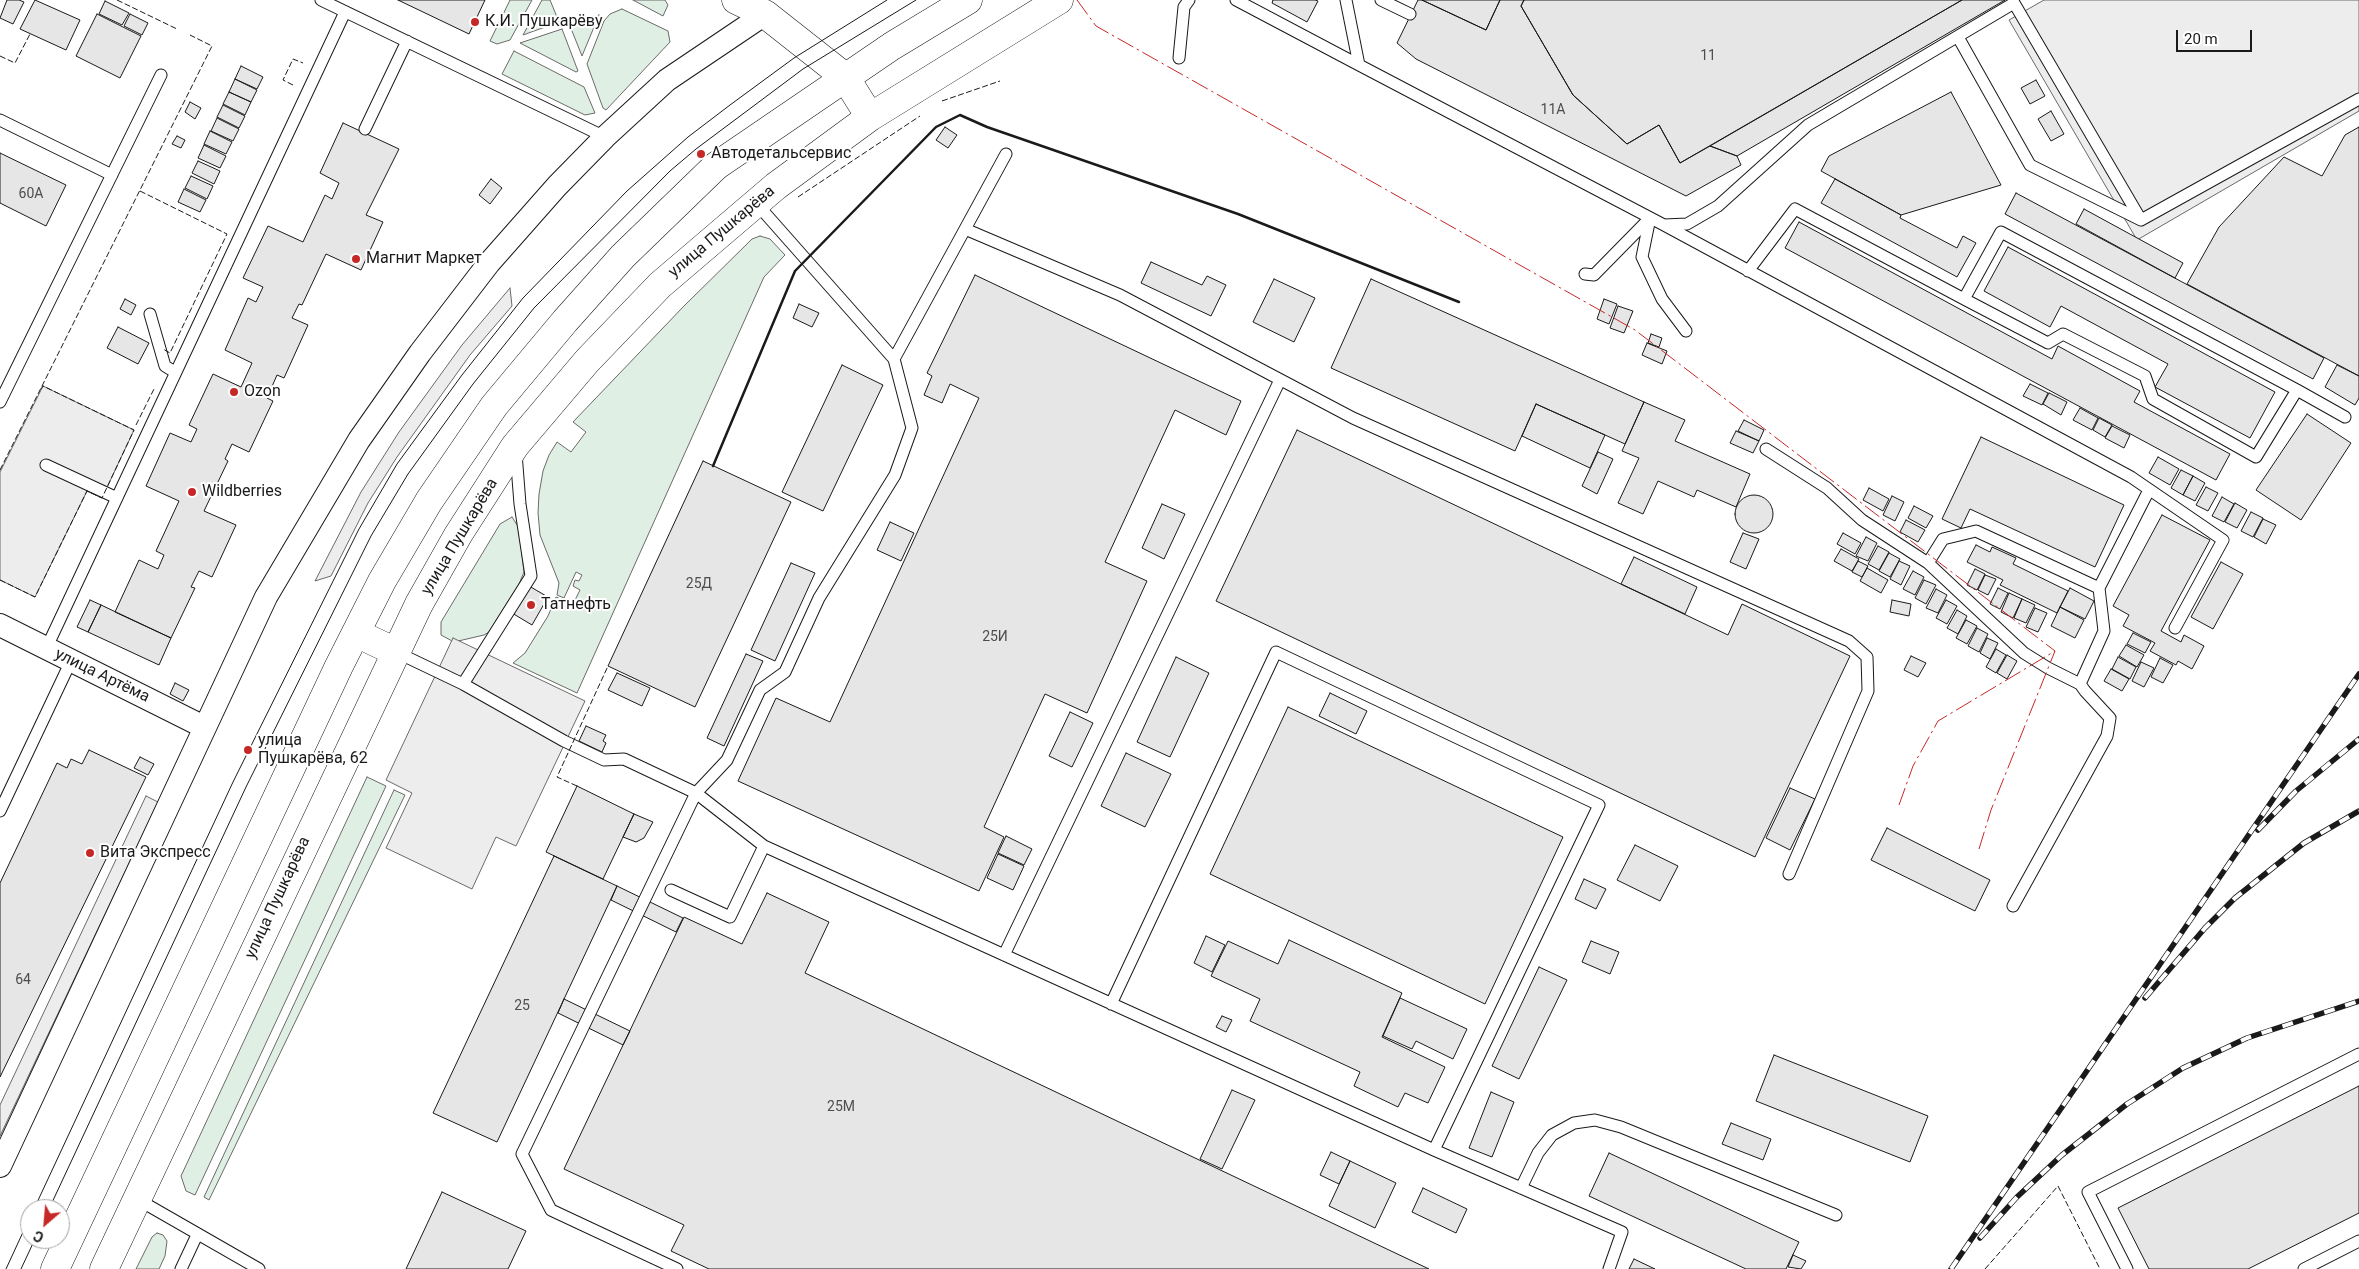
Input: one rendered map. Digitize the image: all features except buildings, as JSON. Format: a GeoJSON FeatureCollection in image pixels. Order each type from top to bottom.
{"type":"FeatureCollection","features":[{"type":"Feature","properties":{"kind":"main road"},"geometry":{"type":"LineString","coordinates":[[736,0],[775,7],[845,77],[870,117]]}},
{"type":"Feature","properties":{"kind":"main road"},"geometry":{"type":"LineString","coordinates":[[55,1269],[382,581],[429,501],[494,406],[571,313],[623,256],[716,166],[892,46],[968,0]]}},
{"type":"Feature","properties":{"kind":"main road","name":"улица Пушкарёва"},"geometry":{"type":"LineString","coordinates":[[104,1269],[396,652],[458,536],[515,446],[587,361],[660,285],[756,203],[870,117],[1059,0]]}},
{"type":"Feature","properties":{"kind":"main road"},"geometry":{"type":"LineString","coordinates":[[356,633],[396,652]]}},
{"type":"Feature","properties":{"kind":"main road"},"geometry":{"type":"LineString","coordinates":[[98,1178],[137,1199]]}},
{"type":"Feature","properties":{"kind":"street"},"geometry":{"type":"LineString","coordinates":[[0,1166],[266,597],[359,440],[420,353],[489,264],[557,186],[605,137],[667,80],[775,7]]}},
{"type":"Feature","properties":{"kind":"street","name":"улица Артёма"},"geometry":{"type":"LineString","coordinates":[[0,625],[204,727]]}},
{"type":"Feature","properties":{"kind":"lane"},"geometry":{"type":"LineString","coordinates":[[321,0],[605,137]]}},
{"type":"Feature","properties":{"kind":"lane"},"geometry":{"type":"LineString","coordinates":[[1179,58],[1184,7],[1189,0]]}},
{"type":"Feature","properties":{"kind":"lane"},"geometry":{"type":"LineString","coordinates":[[1236,0],[1650,218],[2131,477],[2223,540],[2175,628]]}},
{"type":"Feature","properties":{"kind":"lane"},"geometry":{"type":"LineString","coordinates":[[1346,0],[1359,66]]}},
{"type":"Feature","properties":{"kind":"lane"},"geometry":{"type":"LineString","coordinates":[[1381,0],[1410,14]]}},
{"type":"Feature","properties":{"kind":"lane"},"geometry":{"type":"LineString","coordinates":[[1664,226],[1687,224],[1718,206],[1808,125],[2017,2],[2141,220]]}},
{"type":"Feature","properties":{"kind":"lane"},"geometry":{"type":"LineString","coordinates":[[46,649],[345,12]]}},
{"type":"Feature","properties":{"kind":"lane"},"geometry":{"type":"LineString","coordinates":[[1958,37],[2030,165],[2141,220]]}},
{"type":"Feature","properties":{"kind":"lane"},"geometry":{"type":"LineString","coordinates":[[365,129],[407,41]]}},
{"type":"Feature","properties":{"kind":"lane"},"geometry":{"type":"LineString","coordinates":[[0,402],[161,75]]}},
{"type":"Feature","properties":{"kind":"lane"},"geometry":{"type":"LineString","coordinates":[[2141,220],[2359,99]]}},
{"type":"Feature","properties":{"kind":"lane"},"geometry":{"type":"LineString","coordinates":[[0,120],[112,175]]}},
{"type":"Feature","properties":{"kind":"lane"},"geometry":{"type":"LineString","coordinates":[[894,360],[1006,154]]}},
{"type":"Feature","properties":{"kind":"lane"},"geometry":{"type":"LineString","coordinates":[[677,1269],[551,1210],[522,1154],[696,793],[727,760],[760,690],[785,672],[820,598],[895,476],[912,428],[894,360],[756,203]]}},
{"type":"Feature","properties":{"kind":"lane"},"geometry":{"type":"LineString","coordinates":[[1748,271],[1795,209],[2048,343],[2063,334],[2144,376],[2153,399],[2256,457],[2297,390]]}},
{"type":"Feature","properties":{"kind":"lane"},"geometry":{"type":"LineString","coordinates":[[1585,274],[1594,275],[1650,218]]}},
{"type":"Feature","properties":{"kind":"lane"},"geometry":{"type":"LineString","coordinates":[[1650,218],[1642,257],[1662,299],[1686,331]]}},
{"type":"Feature","properties":{"kind":"lane"},"geometry":{"type":"LineString","coordinates":[[965,228],[1120,296],[1353,418],[1849,641],[1867,658],[1868,691],[1788,874]]}},
{"type":"Feature","properties":{"kind":"lane"},"geometry":{"type":"LineString","coordinates":[[1964,299],[2001,232],[2297,390],[2345,418]]}},
{"type":"Feature","properties":{"kind":"lane"},"geometry":{"type":"LineString","coordinates":[[150,314],[165,366],[176,372]]}},
{"type":"Feature","properties":{"kind":"lane"},"geometry":{"type":"LineString","coordinates":[[1004,955],[1280,380]]}},
{"type":"Feature","properties":{"kind":"lane"},"geometry":{"type":"LineString","coordinates":[[463,684],[531,576],[520,504],[515,446]]}},
{"type":"Feature","properties":{"kind":"lane"},"geometry":{"type":"LineString","coordinates":[[1766,449],[1827,488],[1862,520],[1928,563],[2024,653],[2080,684],[2085,692],[2110,718],[2107,736],[2013,906]]}},
{"type":"Feature","properties":{"kind":"lane"},"geometry":{"type":"LineString","coordinates":[[46,465],[117,498]]}},
{"type":"Feature","properties":{"kind":"lane"},"geometry":{"type":"LineString","coordinates":[[2080,684],[2104,631],[2099,588],[2149,490]]}},
{"type":"Feature","properties":{"kind":"lane"},"geometry":{"type":"LineString","coordinates":[[1928,563],[1943,539],[1976,531],[2099,588]]}},
{"type":"Feature","properties":{"kind":"lane"},"geometry":{"type":"LineString","coordinates":[[396,652],[463,684],[564,741],[604,760],[624,759],[696,793],[764,846],[1434,1150],[1622,1232],[1609,1269]]}},
{"type":"Feature","properties":{"kind":"lane"},"geometry":{"type":"LineString","coordinates":[[1111,1004],[1276,652],[1599,804],[1434,1150]]}},
{"type":"Feature","properties":{"kind":"lane"},"geometry":{"type":"LineString","coordinates":[[0,811],[5,788],[71,661]]}},
{"type":"Feature","properties":{"kind":"lane"},"geometry":{"type":"LineString","coordinates":[[671,890],[730,918],[764,846]]}},
{"type":"Feature","properties":{"kind":"lane"},"geometry":{"type":"LineString","coordinates":[[2127,1269],[2088,1192],[2359,1054]]}},
{"type":"Feature","properties":{"kind":"lane"},"geometry":{"type":"LineString","coordinates":[[1521,1188],[1538,1153],[1552,1135],[1574,1123],[1594,1120],[1621,1127],[1836,1215]]}},
{"type":"Feature","properties":{"kind":"lane"},"geometry":{"type":"LineString","coordinates":[[137,1199],[259,1269]]}},
{"type":"Feature","properties":{"kind":"lane"},"geometry":{"type":"LineString","coordinates":[[181,1269],[197,1235]]}},
{"type":"Feature","properties":{"kind":"lane"},"geometry":{"type":"LineString","coordinates":[[2304,1269],[2359,1241]]}},
{"type":"Feature","properties":{"kind":"green space"},"geometry":{"type":"Polygon","coordinates":[[[510,0],[532,0],[510,40],[497,44],[490,41],[510,0]]]}},
{"type":"Feature","properties":{"kind":"green space"},"geometry":{"type":"Polygon","coordinates":[[[542,0],[550,0],[559,22],[523,35],[542,0]]]}},
{"type":"Feature","properties":{"kind":"green space"},"geometry":{"type":"Polygon","coordinates":[[[633,0],[665,0],[668,5],[663,16],[633,0]]]}},
{"type":"Feature","properties":{"kind":"green space"},"geometry":{"type":"Polygon","coordinates":[[[622,9],[668,31],[670,42],[606,110],[603,108],[587,64],[604,21],[610,14],[622,9]]]}},
{"type":"Feature","properties":{"kind":"green space"},"geometry":{"type":"Polygon","coordinates":[[[599,15],[582,56],[570,26],[599,15]]]}},
{"type":"Feature","properties":{"kind":"green space"},"geometry":{"type":"Polygon","coordinates":[[[562,29],[578,71],[576,72],[520,43],[562,29]]]}},
{"type":"Feature","properties":{"kind":"green space"},"geometry":{"type":"Polygon","coordinates":[[[514,51],[584,87],[595,113],[585,115],[502,74],[514,51]]]}},
{"type":"Feature","properties":{"kind":"green space"},"geometry":{"type":"Polygon","coordinates":[[[760,236],[770,239],[785,255],[764,277],[577,693],[513,663],[525,653],[548,616],[556,597],[573,604],[580,590],[573,586],[575,580],[579,581],[582,575],[576,572],[564,598],[557,595],[559,583],[540,535],[539,494],[543,471],[549,455],[557,442],[571,452],[586,432],[573,422],[684,306],[752,239],[760,236]]]}},
{"type":"Feature","properties":{"kind":"green space"},"geometry":{"type":"Polygon","coordinates":[[[512,517],[519,528],[524,572],[519,584],[489,632],[484,635],[454,642],[441,635],[441,622],[500,524],[512,517]]]}},
{"type":"Feature","properties":{"kind":"green space"},"geometry":{"type":"Polygon","coordinates":[[[367,777],[386,786],[195,1195],[186,1191],[181,1176],[367,777]]]}},
{"type":"Feature","properties":{"kind":"green space"},"geometry":{"type":"Polygon","coordinates":[[[394,790],[405,795],[209,1200],[204,1197],[394,790]]]}},
{"type":"Feature","properties":{"kind":"green space"},"geometry":{"type":"Polygon","coordinates":[[[157,1233],[163,1235],[167,1241],[165,1256],[159,1269],[136,1269],[152,1237],[157,1233]]]}},
{"type":"Feature","properties":{"kind":"shaded area"},"geometry":{"type":"Polygon","coordinates":[[[2044,0],[2359,0],[2359,111],[2137,240],[2009,20],[2044,0]]]}},
{"type":"Feature","properties":{"kind":"shaded area"},"geometry":{"type":"Polygon","coordinates":[[[510,288],[512,306],[470,355],[397,457],[368,503],[331,576],[315,581],[361,492],[399,432],[462,345],[510,288]]]}},
{"type":"Feature","properties":{"kind":"shaded area"},"geometry":{"type":"Polygon","coordinates":[[[43,386],[134,430],[102,498],[87,491],[35,597],[0,580],[0,472],[43,386]]]}},
{"type":"Feature","properties":{"kind":"shaded area"},"geometry":{"type":"Polygon","coordinates":[[[453,638],[585,701],[516,846],[496,837],[472,889],[386,848],[412,793],[386,780],[453,638]]]}},
{"type":"Feature","properties":{"kind":"shaded area"},"geometry":{"type":"Polygon","coordinates":[[[146,796],[158,802],[0,1136],[0,1105],[146,796]]]}},
{"type":"Feature","properties":{"kind":"tram line"},"geometry":{"type":"LineString","coordinates":[[39,1199],[233,782],[359,529],[397,464],[462,375],[523,298],[627,191],[688,137],[730,105],[794,58],[887,0]]}},
{"type":"Feature","properties":{"kind":"tram line"},"geometry":{"type":"LineString","coordinates":[[54,1199],[246,787],[371,536],[408,474],[473,384],[534,308],[670,171],[696,149],[803,69],[916,0]]}},
{"type":"Feature","properties":{"kind":"tram line"},"geometry":{"type":"LineString","coordinates":[[6,1269],[20,1239]]}},
{"type":"Feature","properties":{"kind":"tram line"},"geometry":{"type":"LineString","coordinates":[[21,1269],[30,1249]]}},
{"type":"Feature","properties":{"kind":"railway"},"geometry":{"type":"LineString","coordinates":[[1951,1269],[2359,674]]}},
{"type":"Feature","properties":{"kind":"railway"},"geometry":{"type":"LineString","coordinates":[[2258,830],[2296,791],[2359,739]]}},
{"type":"Feature","properties":{"kind":"railway"},"geometry":{"type":"LineString","coordinates":[[2145,998],[2205,928],[2235,898],[2304,843],[2359,811]]}},
{"type":"Feature","properties":{"kind":"railway"},"geometry":{"type":"LineString","coordinates":[[1980,1238],[2017,1197],[2062,1155],[2127,1104],[2183,1068],[2247,1038],[2359,1001]]}},
{"type":"Feature","properties":{"kind":"fence"},"geometry":{"type":"LineString","coordinates":[[117,0],[177,29]]}},
{"type":"Feature","properties":{"kind":"fence"},"geometry":{"type":"LineString","coordinates":[[0,56],[15,63],[30,34]]}},
{"type":"Feature","properties":{"kind":"fence"},"geometry":{"type":"LineString","coordinates":[[0,470],[212,46],[190,35]]}},
{"type":"Feature","properties":{"kind":"fence"},"geometry":{"type":"LineString","coordinates":[[293,85],[283,80],[293,59],[303,63]]}},
{"type":"Feature","properties":{"kind":"fence"},"geometry":{"type":"LineString","coordinates":[[942,101],[1000,81]]}},
{"type":"Feature","properties":{"kind":"fence"},"geometry":{"type":"LineString","coordinates":[[798,197],[920,116]]}},
{"type":"Feature","properties":{"kind":"fence"},"geometry":{"type":"LineString","coordinates":[[140,191],[227,234],[170,353],[163,349]]}},
{"type":"Feature","properties":{"kind":"fence"},"geometry":{"type":"LineString","coordinates":[[0,580],[35,597],[87,491],[102,498],[134,430],[43,386],[41,389]]}},
{"type":"Feature","properties":{"kind":"fence"},"geometry":{"type":"LineString","coordinates":[[136,425],[155,387]]}},
{"type":"Feature","properties":{"kind":"fence"},"geometry":{"type":"LineString","coordinates":[[577,786],[557,777],[608,666]]}},
{"type":"Feature","properties":{"kind":"fence"},"geometry":{"type":"LineString","coordinates":[[1985,1269],[2058,1186],[2100,1269]]}},
{"type":"Feature","properties":{"kind":"wall"},"geometry":{"type":"LineString","coordinates":[[713,466],[795,271],[936,127],[960,115],[987,127],[1238,214],[1459,302]]}},
{"type":"Feature","properties":{"kind":"power"},"geometry":{"type":"LineString","coordinates":[[1077,0],[1096,26],[1635,330],[2055,651]]}},
{"type":"Feature","properties":{"kind":"power"},"geometry":{"type":"LineString","coordinates":[[1899,805],[1913,766],[1938,721],[2055,651]]}},
{"type":"Feature","properties":{"kind":"power"},"geometry":{"type":"LineString","coordinates":[[1979,849],[1991,810],[2055,651]]}},
{"type":"Feature","properties":{"kind":"place","name":"К.И. Пушкарёву"},"geometry":{"type":"Point","coordinates":[475,22]}},
{"type":"Feature","properties":{"kind":"place","name":"Автодетальсервис"},"geometry":{"type":"Point","coordinates":[701,154]}},
{"type":"Feature","properties":{"kind":"place","name":"Магнит Маркет"},"geometry":{"type":"Point","coordinates":[356,259]}},
{"type":"Feature","properties":{"kind":"place","name":"Ozon"},"geometry":{"type":"Point","coordinates":[234,392]}},
{"type":"Feature","properties":{"kind":"place","name":"Wildberries"},"geometry":{"type":"Point","coordinates":[192,492]}},
{"type":"Feature","properties":{"kind":"place","name":"Татнефть"},"geometry":{"type":"Point","coordinates":[531,605]}},
{"type":"Feature","properties":{"kind":"place","name":"улица Пушкарёва, 62"},"geometry":{"type":"Point","coordinates":[248,750]}},
{"type":"Feature","properties":{"kind":"place","name":"Вита Экспресс"},"geometry":{"type":"Point","coordinates":[90,853]}}]}
